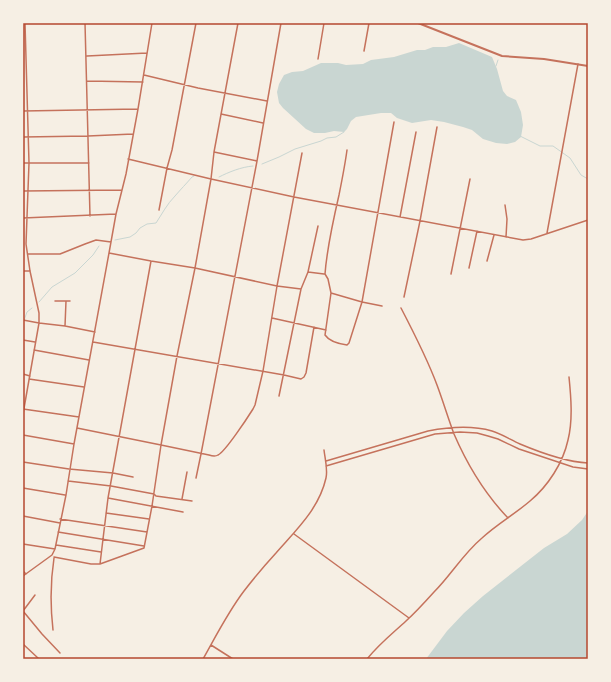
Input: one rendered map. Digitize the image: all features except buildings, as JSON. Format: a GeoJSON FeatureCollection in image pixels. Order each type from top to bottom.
{"type":"FeatureCollection","features":[{"type":"Feature","properties":{"kind":"street"},"geometry":{"type":"LineString","coordinates":[[23,414],[36,342],[39,313],[26,244],[29,163],[24,44],[25,23]]}},
{"type":"Feature","properties":{"kind":"street"},"geometry":{"type":"LineString","coordinates":[[86,23],[90,216]]}},
{"type":"Feature","properties":{"kind":"street"},"geometry":{"type":"LineString","coordinates":[[23,576],[52,556],[56,545],[116,214],[143,82],[152,23]]}},
{"type":"Feature","properties":{"kind":"street"},"geometry":{"type":"LineString","coordinates":[[159,210],[196,23]]}},
{"type":"Feature","properties":{"kind":"street"},"geometry":{"type":"LineString","coordinates":[[144,547],[154,494],[161,444],[195,268],[211,179],[214,152],[238,23]]}},
{"type":"Feature","properties":{"kind":"street"},"geometry":{"type":"LineString","coordinates":[[196,478],[219,364],[281,23]]}},
{"type":"Feature","properties":{"kind":"street"},"geometry":{"type":"LineString","coordinates":[[318,59],[324,23]]}},
{"type":"Feature","properties":{"kind":"street"},"geometry":{"type":"LineString","coordinates":[[364,51],[369,23]]}},
{"type":"Feature","properties":{"kind":"street"},"geometry":{"type":"LineString","coordinates":[[418,23],[502,56],[588,66]]}},
{"type":"Feature","properties":{"kind":"street"},"geometry":{"type":"LineString","coordinates":[[86,56],[147,53]]}},
{"type":"Feature","properties":{"kind":"street"},"geometry":{"type":"LineString","coordinates":[[547,234],[578,64]]}},
{"type":"Feature","properties":{"kind":"street"},"geometry":{"type":"LineString","coordinates":[[144,75],[198,88],[267,101]]}},
{"type":"Feature","properties":{"kind":"street"},"geometry":{"type":"LineString","coordinates":[[87,81],[143,82]]}},
{"type":"Feature","properties":{"kind":"street"},"geometry":{"type":"LineString","coordinates":[[23,111],[138,109]]}},
{"type":"Feature","properties":{"kind":"street"},"geometry":{"type":"LineString","coordinates":[[221,114],[263,123]]}},
{"type":"Feature","properties":{"kind":"street"},"geometry":{"type":"LineString","coordinates":[[347,150],[328,248],[325,274],[328,279],[331,293],[326,335],[327,338],[346,345],[349,343],[362,302],[394,122]]}},
{"type":"Feature","properties":{"kind":"street"},"geometry":{"type":"LineString","coordinates":[[404,297],[420,221],[437,127]]}},
{"type":"Feature","properties":{"kind":"street"},"geometry":{"type":"LineString","coordinates":[[400,217],[416,132]]}},
{"type":"Feature","properties":{"kind":"street"},"geometry":{"type":"LineString","coordinates":[[23,137],[133,134]]}},
{"type":"Feature","properties":{"kind":"street"},"geometry":{"type":"LineString","coordinates":[[214,152],[257,160]]}},
{"type":"Feature","properties":{"kind":"street"},"geometry":{"type":"LineString","coordinates":[[77,428],[161,444],[201,454],[214,456],[222,452],[253,409],[263,371],[302,153]]}},
{"type":"Feature","properties":{"kind":"street"},"geometry":{"type":"LineString","coordinates":[[128,159],[294,197],[523,240],[531,239],[588,220]]}},
{"type":"Feature","properties":{"kind":"street"},"geometry":{"type":"LineString","coordinates":[[23,163],[89,163]]}},
{"type":"Feature","properties":{"kind":"street"},"geometry":{"type":"LineString","coordinates":[[451,274],[470,179]]}},
{"type":"Feature","properties":{"kind":"street"},"geometry":{"type":"LineString","coordinates":[[23,191],[122,190]]}},
{"type":"Feature","properties":{"kind":"street"},"geometry":{"type":"LineString","coordinates":[[505,205],[507,219],[506,237]]}},
{"type":"Feature","properties":{"kind":"street"},"geometry":{"type":"LineString","coordinates":[[23,218],[116,214]]}},
{"type":"Feature","properties":{"kind":"street"},"geometry":{"type":"LineString","coordinates":[[279,396],[301,289],[308,272],[318,226]]}},
{"type":"Feature","properties":{"kind":"street"},"geometry":{"type":"LineString","coordinates":[[469,268],[477,231]]}},
{"type":"Feature","properties":{"kind":"street"},"geometry":{"type":"LineString","coordinates":[[487,261],[494,235]]}},
{"type":"Feature","properties":{"kind":"street"},"geometry":{"type":"LineString","coordinates":[[28,254],[60,254],[96,240],[111,242]]}},
{"type":"Feature","properties":{"kind":"street"},"geometry":{"type":"LineString","coordinates":[[109,253],[195,268],[277,286],[301,289]]}},
{"type":"Feature","properties":{"kind":"street"},"geometry":{"type":"LineString","coordinates":[[100,564],[108,498],[151,261]]}},
{"type":"Feature","properties":{"kind":"street"},"geometry":{"type":"LineString","coordinates":[[23,271],[30,271]]}},
{"type":"Feature","properties":{"kind":"street"},"geometry":{"type":"LineString","coordinates":[[308,272],[325,274]]}},
{"type":"Feature","properties":{"kind":"street"},"geometry":{"type":"LineString","coordinates":[[331,293],[382,306]]}},
{"type":"Feature","properties":{"kind":"street"},"geometry":{"type":"LineString","coordinates":[[55,301],[70,301]]}},
{"type":"Feature","properties":{"kind":"street"},"geometry":{"type":"LineString","coordinates":[[65,326],[66,301]]}},
{"type":"Feature","properties":{"kind":"street"},"geometry":{"type":"LineString","coordinates":[[401,308],[432,371],[452,427],[466,458],[482,486],[508,518]]}},
{"type":"Feature","properties":{"kind":"street"},"geometry":{"type":"LineString","coordinates":[[272,318],[326,330]]}},
{"type":"Feature","properties":{"kind":"street"},"geometry":{"type":"LineString","coordinates":[[23,320],[95,332]]}},
{"type":"Feature","properties":{"kind":"street"},"geometry":{"type":"LineString","coordinates":[[93,342],[263,371],[300,379],[304,377],[306,373],[314,327]]}},
{"type":"Feature","properties":{"kind":"street"},"geometry":{"type":"LineString","coordinates":[[23,340],[36,342]]}},
{"type":"Feature","properties":{"kind":"street"},"geometry":{"type":"LineString","coordinates":[[34,350],[90,360]]}},
{"type":"Feature","properties":{"kind":"street"},"geometry":{"type":"LineString","coordinates":[[23,374],[29,377],[84,387]]}},
{"type":"Feature","properties":{"kind":"street"},"geometry":{"type":"LineString","coordinates":[[367,659],[382,642],[409,618],[435,591],[471,548],[531,500],[550,479],[560,463],[569,440],[571,398],[568,377]]}},
{"type":"Feature","properties":{"kind":"street"},"geometry":{"type":"LineString","coordinates":[[23,409],[79,417]]}},
{"type":"Feature","properties":{"kind":"street"},"geometry":{"type":"LineString","coordinates":[[326,461],[428,431],[452,427],[474,428],[493,432],[530,448],[577,462],[588,463]]}},
{"type":"Feature","properties":{"kind":"street"},"geometry":{"type":"LineString","coordinates":[[326,466],[435,434],[454,432],[478,433],[498,439],[519,449],[560,463],[574,467],[588,468]]}},
{"type":"Feature","properties":{"kind":"street"},"geometry":{"type":"LineString","coordinates":[[23,435],[74,444]]}},
{"type":"Feature","properties":{"kind":"street"},"geometry":{"type":"LineString","coordinates":[[203,659],[244,591],[294,534],[320,497],[326,476],[324,450]]}},
{"type":"Feature","properties":{"kind":"street"},"geometry":{"type":"LineString","coordinates":[[23,462],[133,476]]}},
{"type":"Feature","properties":{"kind":"street"},"geometry":{"type":"LineString","coordinates":[[182,499],[187,472]]}},
{"type":"Feature","properties":{"kind":"street"},"geometry":{"type":"LineString","coordinates":[[68,481],[111,486],[154,494],[156,496],[192,501]]}},
{"type":"Feature","properties":{"kind":"street"},"geometry":{"type":"LineString","coordinates":[[23,488],[66,495]]}},
{"type":"Feature","properties":{"kind":"street"},"geometry":{"type":"LineString","coordinates":[[108,498],[183,512]]}},
{"type":"Feature","properties":{"kind":"street"},"geometry":{"type":"LineString","coordinates":[[106,513],[149,519]]}},
{"type":"Feature","properties":{"kind":"street"},"geometry":{"type":"LineString","coordinates":[[23,516],[60,523]]}},
{"type":"Feature","properties":{"kind":"street"},"geometry":{"type":"LineString","coordinates":[[60,519],[147,532]]}},
{"type":"Feature","properties":{"kind":"street"},"geometry":{"type":"LineString","coordinates":[[58,532],[144,547]]}},
{"type":"Feature","properties":{"kind":"street"},"geometry":{"type":"LineString","coordinates":[[294,534],[409,618]]}},
{"type":"Feature","properties":{"kind":"street"},"geometry":{"type":"LineString","coordinates":[[23,544],[55,549]]}},
{"type":"Feature","properties":{"kind":"street"},"geometry":{"type":"LineString","coordinates":[[56,545],[101,552]]}},
{"type":"Feature","properties":{"kind":"street"},"geometry":{"type":"LineString","coordinates":[[52,556],[91,564],[100,564],[144,547]]}},
{"type":"Feature","properties":{"kind":"street"},"geometry":{"type":"LineString","coordinates":[[53,630],[50,591],[54,557]]}},
{"type":"Feature","properties":{"kind":"street"},"geometry":{"type":"LineString","coordinates":[[23,571],[26,574]]}},
{"type":"Feature","properties":{"kind":"street"},"geometry":{"type":"LineString","coordinates":[[35,595],[23,611],[60,653]]}},
{"type":"Feature","properties":{"kind":"street"},"geometry":{"type":"LineString","coordinates":[[23,644],[38,659]]}},
{"type":"Feature","properties":{"kind":"street"},"geometry":{"type":"LineString","coordinates":[[211,644],[233,659]]}},
{"type":"Feature","properties":{"kind":"shaded area"},"geometry":{"type":"Polygon","coordinates":[[[459,43],[492,57],[503,91],[507,96],[516,100],[521,112],[523,125],[521,137],[515,142],[507,144],[496,143],[483,139],[472,130],[463,127],[431,120],[412,123],[397,118],[391,113],[356,117],[351,121],[344,132],[334,131],[314,133],[306,129],[279,103],[277,92],[279,84],[284,75],[292,72],[303,71],[321,63],[338,63],[346,65],[363,64],[371,60],[394,57],[433,47],[446,47],[459,43]]]}},
{"type":"Feature","properties":{"kind":"shaded area"},"geometry":{"type":"Polygon","coordinates":[[[588,511],[588,659],[426,659],[447,631],[464,613],[483,596],[544,548],[567,534],[582,520],[588,511]]]}},
{"type":"Feature","properties":{"kind":"waterway"},"geometry":{"type":"LineString","coordinates":[[496,66],[498,60]]}},
{"type":"Feature","properties":{"kind":"waterway"},"geometry":{"type":"LineString","coordinates":[[262,164],[295,149],[327,138],[336,137],[344,132]]}},
{"type":"Feature","properties":{"kind":"waterway"},"geometry":{"type":"LineString","coordinates":[[520,136],[540,146],[553,146],[570,158],[581,175],[588,179]]}},
{"type":"Feature","properties":{"kind":"waterway"},"geometry":{"type":"LineString","coordinates":[[219,177],[244,167],[253,166]]}},
{"type":"Feature","properties":{"kind":"waterway"},"geometry":{"type":"LineString","coordinates":[[115,240],[130,237],[147,224],[156,223],[170,202],[194,176]]}},
{"type":"Feature","properties":{"kind":"waterway"},"geometry":{"type":"LineString","coordinates":[[39,302],[52,287],[75,273],[93,255],[99,246]]}},
{"type":"Feature","properties":{"kind":"waterway"},"geometry":{"type":"LineString","coordinates":[[23,323],[27,312],[32,308]]}}]}
